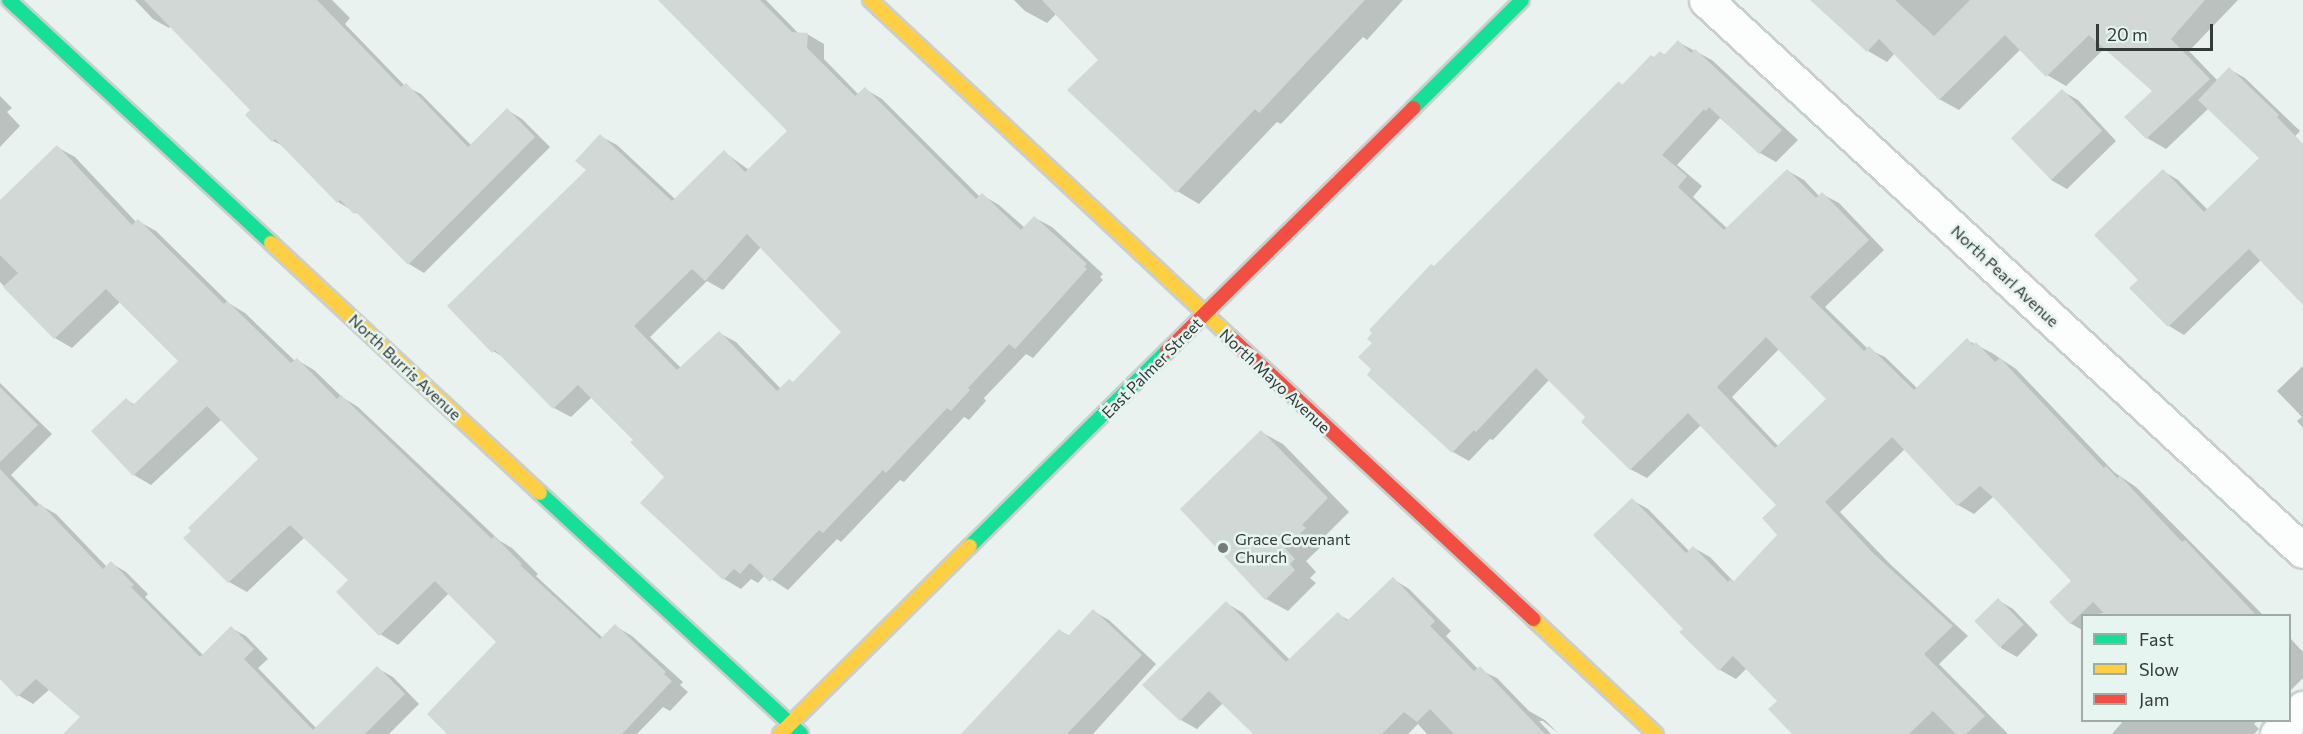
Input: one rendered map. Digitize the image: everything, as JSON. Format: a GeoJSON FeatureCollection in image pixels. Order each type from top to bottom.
{"type":"FeatureCollection","features":[{"type":"Feature","properties":{"kind":"street","name":"North Burris Avenue"},"geometry":{"type":"LineString","coordinates":[[9,0],[785,729],[801,734]]}},
{"type":"Feature","properties":{"kind":"street","name":"North Mayo Avenue"},"geometry":{"type":"LineString","coordinates":[[870,0],[1205,316],[1656,734]]}},
{"type":"Feature","properties":{"kind":"street","name":"East Palmer Street"},"geometry":{"type":"LineString","coordinates":[[785,729],[1522,0]]}},
{"type":"Feature","properties":{"kind":"street","name":"North Pearl Avenue"},"geometry":{"type":"LineString","coordinates":[[1706,0],[2303,551]]}},
{"type":"Feature","properties":{"kind":"street"},"geometry":{"type":"LineString","coordinates":[[2291,720],[2303,708]]}},
{"type":"Feature","properties":{"kind":"street"},"geometry":{"type":"LineString","coordinates":[[2277,734],[2289,722]]}},
{"type":"Feature","properties":{"kind":"building"},"geometry":{"type":"Polygon","coordinates":[[[144,0],[317,0],[401,87],[406,83],[468,147],[507,108],[535,137],[408,265],[356,212],[354,214],[340,200],[337,203],[275,139],[272,142],[245,115],[250,110],[144,0]]]}},
{"type":"Feature","properties":{"kind":"building"},"geometry":{"type":"Polygon","coordinates":[[[658,0],[760,0],[792,32],[808,33],[807,48],[855,96],[865,87],[976,199],[982,193],[1021,230],[1034,216],[1087,264],[1084,266],[1087,269],[1015,349],[1009,344],[968,388],[970,390],[951,411],[947,408],[886,473],[883,470],[823,533],[819,530],[770,582],[750,563],[740,574],[734,569],[723,580],[640,503],[664,477],[630,442],[633,440],[578,385],[553,409],[495,350],[492,353],[447,306],[586,170],[575,161],[600,134],[672,201],[724,150],[745,172],[787,131],[658,0]],[[747,234],[705,281],[692,269],[634,326],[677,370],[719,331],[777,391],[789,379],[793,382],[841,332],[747,234]]]}},
{"type":"Feature","properties":{"kind":"building"},"geometry":{"type":"Polygon","coordinates":[[[1042,0],[1365,0],[1259,113],[1255,109],[1176,193],[1067,90],[1098,60],[1042,0]]]}},
{"type":"Feature","properties":{"kind":"building"},"geometry":{"type":"Polygon","coordinates":[[[1810,0],[1895,0],[1934,36],[1970,0],[2205,0],[2171,39],[2210,79],[2146,139],[2124,117],[2152,91],[2089,35],[2046,77],[2005,35],[1939,100],[1879,39],[1867,52],[1810,0]]]}},
{"type":"Feature","properties":{"kind":"building"},"geometry":{"type":"Polygon","coordinates":[[[1678,40],[1691,53],[1695,49],[1782,130],[1759,154],[1709,107],[1706,111],[1704,109],[1662,155],[1687,176],[1678,187],[1724,230],[1787,169],[1816,198],[1822,192],[1869,240],[1810,297],[1864,351],[1869,346],[1914,390],[1967,338],[1973,345],[1976,342],[1995,362],[2000,358],[2104,468],[2106,466],[2117,478],[2120,476],[2182,542],[2185,540],[2255,614],[2105,614],[2093,602],[2070,624],[2049,602],[2071,581],[1996,500],[1980,486],[1957,506],[1892,437],[1825,502],[1873,553],[1953,626],[1924,654],[1985,716],[1966,734],[1956,734],[1933,711],[1909,734],[1792,734],[1768,709],[1777,701],[1733,656],[1719,671],[1679,632],[1683,629],[1593,535],[1632,498],[1686,553],[1693,546],[1728,582],[1730,579],[1733,582],[1777,535],[1762,518],[1776,505],[1688,413],[1630,470],[1581,422],[1585,417],[1536,368],[1476,432],[1474,430],[1452,453],[1367,375],[1371,369],[1358,357],[1372,343],[1367,339],[1372,333],[1369,330],[1431,264],[1434,266],[1619,81],[1622,85],[1651,55],[1654,57],[1660,51],[1664,55],[1678,40]],[[1766,337],[1717,387],[1775,448],[1826,399],[1766,337]]]}},
{"type":"Feature","properties":{"kind":"building"},"geometry":{"type":"Polygon","coordinates":[[[2229,67],[2279,115],[2277,117],[2303,144],[2303,305],[2249,249],[2168,327],[2129,288],[2138,280],[2094,235],[2163,169],[2204,212],[2259,158],[2198,100],[2229,67]]]}},
{"type":"Feature","properties":{"kind":"building"},"geometry":{"type":"Polygon","coordinates":[[[2062,89],[2102,131],[2051,180],[2011,138],[2062,89]]]}},
{"type":"Feature","properties":{"kind":"building"},"geometry":{"type":"Polygon","coordinates":[[[57,145],[132,225],[138,219],[224,304],[227,301],[291,363],[297,358],[337,399],[341,395],[492,539],[494,536],[522,564],[520,565],[600,639],[615,624],[666,672],[664,674],[672,681],[622,734],[447,734],[427,714],[496,642],[435,581],[379,636],[336,592],[348,580],[290,525],[228,583],[183,538],[191,531],[188,528],[258,459],[207,406],[133,476],[91,431],[126,398],[133,405],[178,361],[106,289],[54,339],[3,287],[18,273],[0,255],[0,200],[57,145]]]}},
{"type":"Feature","properties":{"kind":"building"},"geometry":{"type":"Polygon","coordinates":[[[0,387],[38,425],[0,462],[0,387]]]}},
{"type":"Feature","properties":{"kind":"building"},"geometry":{"type":"Polygon","coordinates":[[[1261,430],[1328,498],[1302,525],[1306,528],[1285,548],[1295,559],[1290,564],[1295,570],[1265,600],[1180,509],[1261,430]]]}},
{"type":"Feature","properties":{"kind":"building"},"geometry":{"type":"Polygon","coordinates":[[[0,469],[36,507],[40,503],[103,569],[111,561],[134,585],[131,587],[200,657],[231,626],[254,649],[244,659],[313,730],[377,666],[405,694],[365,734],[63,734],[80,717],[36,679],[17,697],[0,679],[0,469]]]}},
{"type":"Feature","properties":{"kind":"building"},"geometry":{"type":"Polygon","coordinates":[[[1393,577],[1435,621],[1430,626],[1474,671],[1480,666],[1545,734],[1454,734],[1430,709],[1417,722],[1404,712],[1382,734],[1253,734],[1209,691],[1180,721],[1142,685],[1226,601],[1286,662],[1338,612],[1347,621],[1393,577]]]}},
{"type":"Feature","properties":{"kind":"building"},"geometry":{"type":"Polygon","coordinates":[[[1998,598],[2024,625],[2000,648],[1974,621],[1998,598]]]}},
{"type":"Feature","properties":{"kind":"building"},"geometry":{"type":"Polygon","coordinates":[[[1093,609],[1142,655],[1067,734],[961,734],[1059,629],[1068,636],[1093,609]]]}},
{"type":"Feature","properties":{"kind":"traffic: fast"},"geometry":{"type":"LineString","coordinates":[[9,0],[271,243]]}},
{"type":"Feature","properties":{"kind":"traffic: fast"},"geometry":{"type":"LineString","coordinates":[[1413,108],[1522,0]]}},
{"type":"Feature","properties":{"kind":"traffic: fast"},"geometry":{"type":"LineString","coordinates":[[970,546],[1167,351]]}},
{"type":"Feature","properties":{"kind":"traffic: fast"},"geometry":{"type":"LineString","coordinates":[[540,493],[801,734]]}},
{"type":"Feature","properties":{"kind":"traffic: slow"},"geometry":{"type":"LineString","coordinates":[[870,0],[1231,338]]}},
{"type":"Feature","properties":{"kind":"traffic: slow"},"geometry":{"type":"LineString","coordinates":[[271,243],[540,493]]}},
{"type":"Feature","properties":{"kind":"traffic: slow"},"geometry":{"type":"LineString","coordinates":[[780,734],[970,546]]}},
{"type":"Feature","properties":{"kind":"traffic: slow"},"geometry":{"type":"LineString","coordinates":[[1533,619],[1656,734]]}},
{"type":"Feature","properties":{"kind":"traffic: jam"},"geometry":{"type":"LineString","coordinates":[[1167,351],[1413,108]]}},
{"type":"Feature","properties":{"kind":"traffic: jam"},"geometry":{"type":"LineString","coordinates":[[1231,338],[1533,619]]}},
{"type":"Feature","properties":{"kind":"place","name":"Grace Covenant Church"},"geometry":{"type":"Point","coordinates":[1223,548]}}]}
